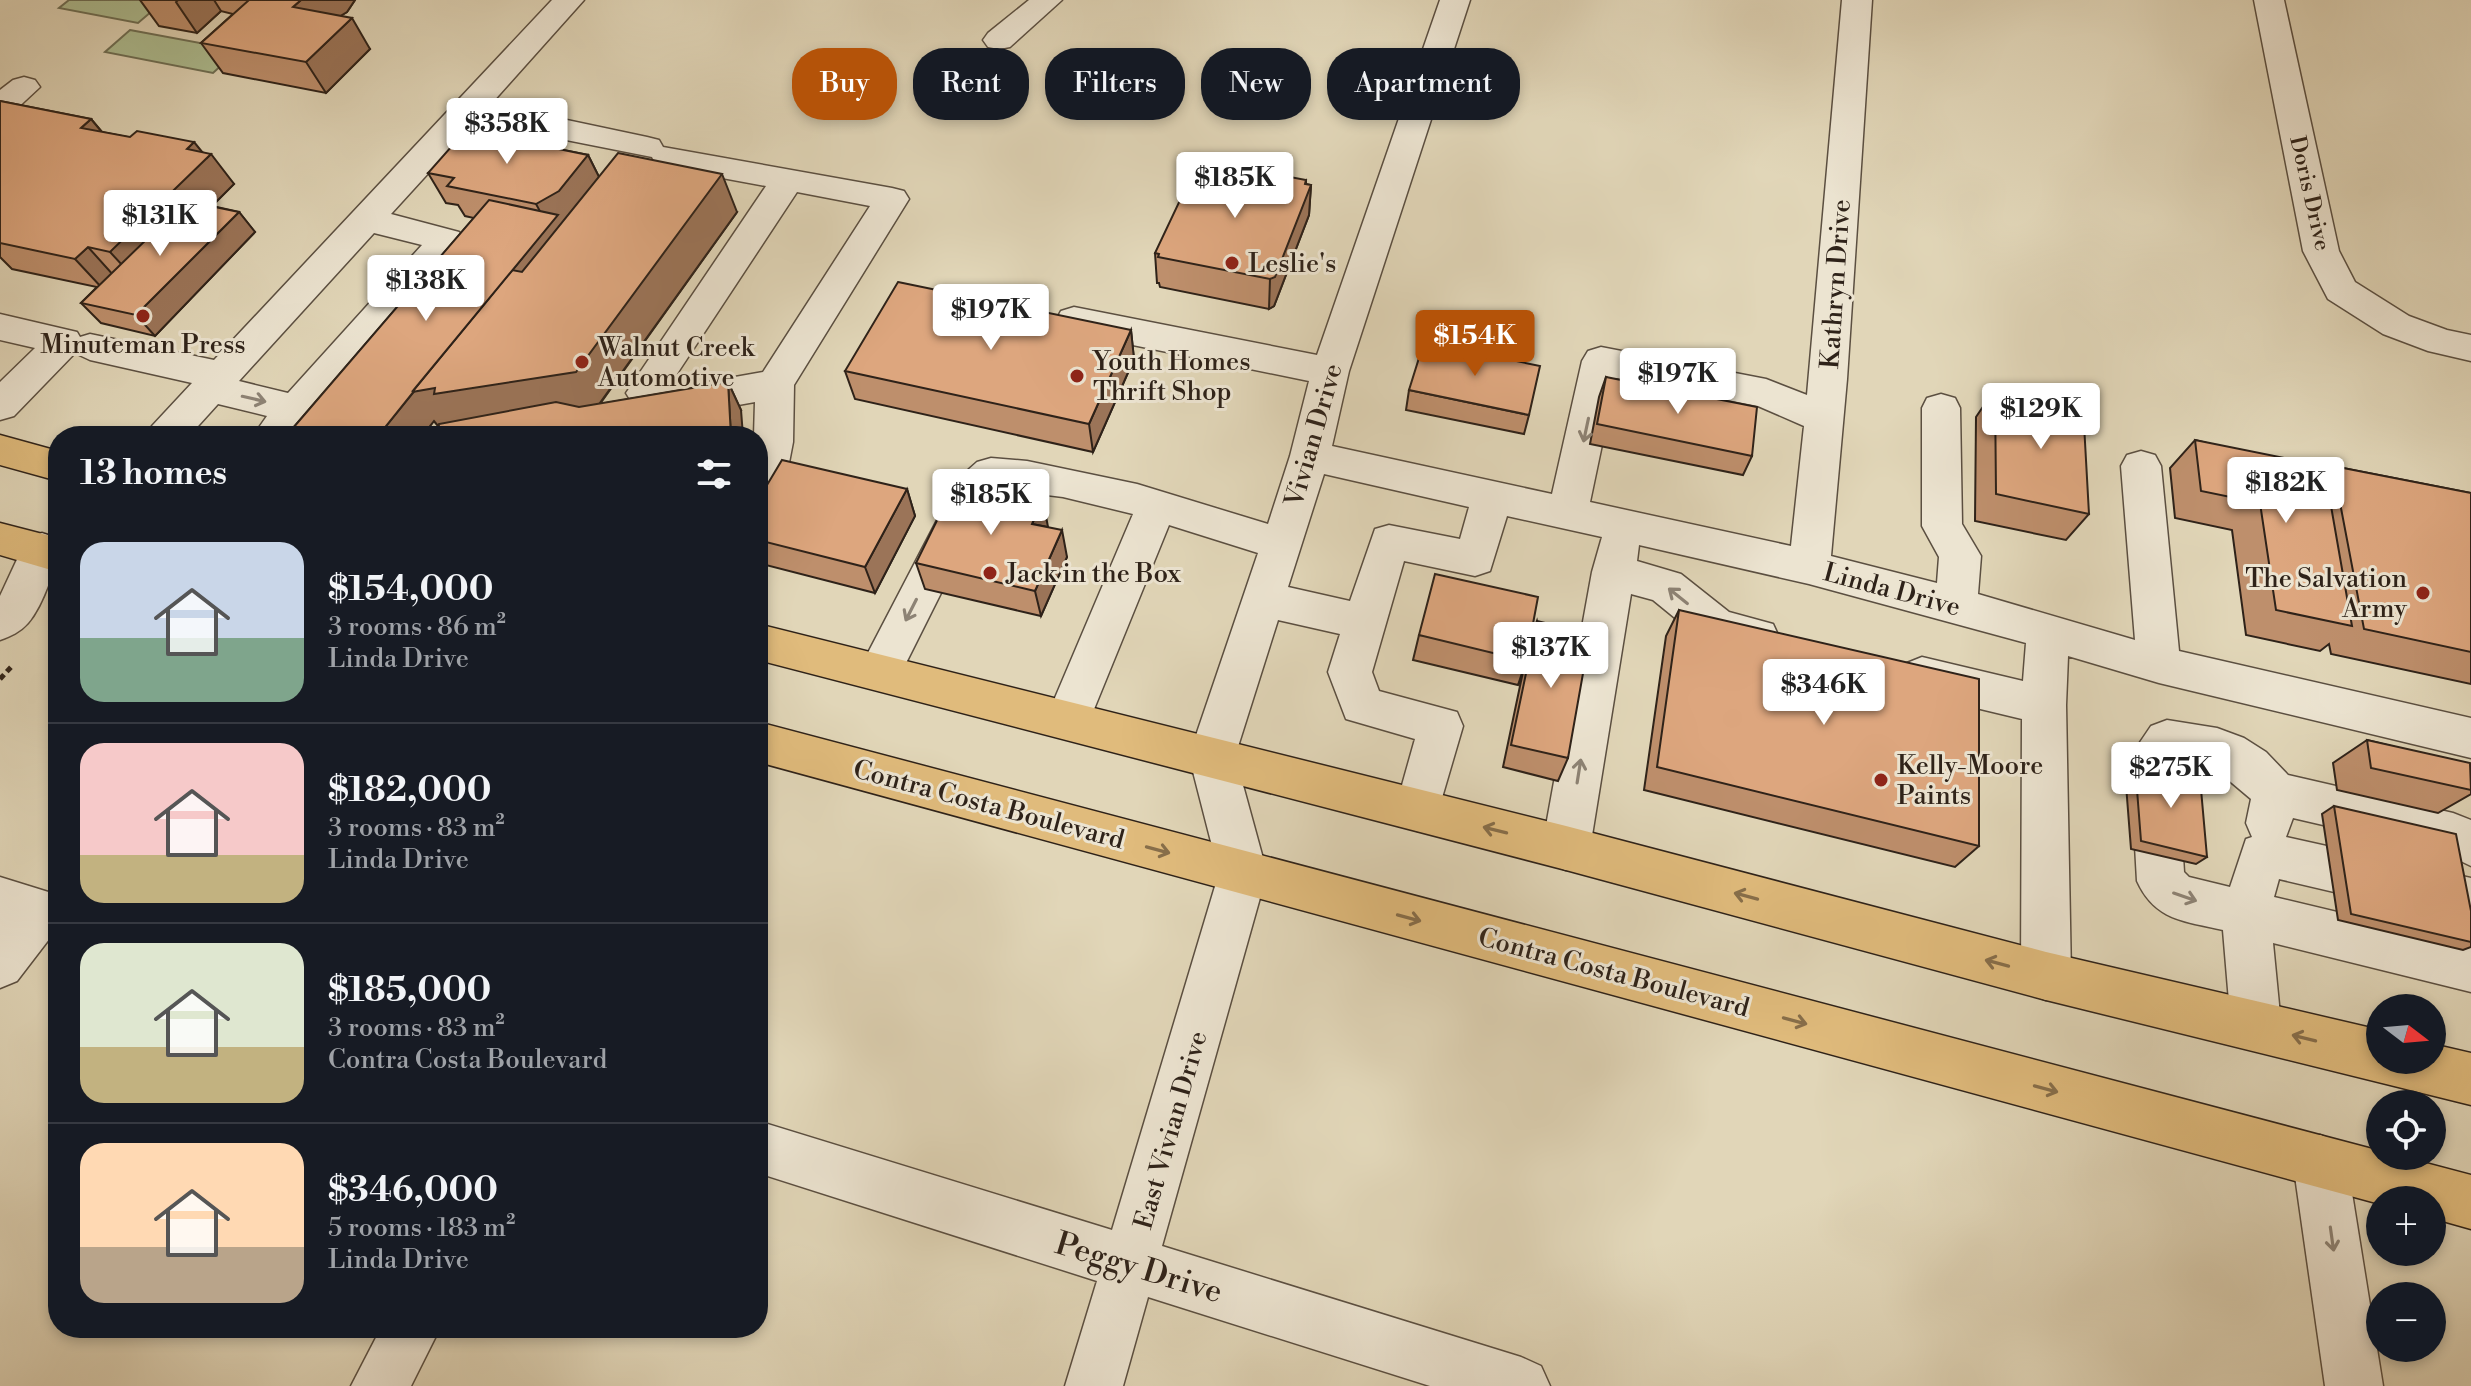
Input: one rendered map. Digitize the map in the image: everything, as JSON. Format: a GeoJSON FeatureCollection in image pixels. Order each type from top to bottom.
{"type":"FeatureCollection","features":[{"type":"Feature","properties":{"kind":"main road"},"geometry":{"type":"LineString","coordinates":[[0,450],[48,463]]}},
{"type":"Feature","properties":{"kind":"main road"},"geometry":{"type":"LineString","coordinates":[[0,539],[48,546]]}},
{"type":"Feature","properties":{"kind":"main road"},"geometry":{"type":"LineString","coordinates":[[768,644],[1212,756],[2046,976],[2366,1052]]}},
{"type":"Feature","properties":{"kind":"main road","name":"Contra Costa Boulevard"},"geometry":{"type":"LineString","coordinates":[[768,745],[2471,1202]]}},
{"type":"Feature","properties":{"kind":"main road"},"geometry":{"type":"LineString","coordinates":[[2446,1073],[2471,1079]]}},
{"type":"Feature","properties":{"kind":"street"},"geometry":{"type":"LineString","coordinates":[[175,426],[569,0]]}},
{"type":"Feature","properties":{"kind":"street"},"geometry":{"type":"LineString","coordinates":[[999,40],[1047,0]]}},
{"type":"Feature","properties":{"kind":"street","name":"Vivian Drive"},"geometry":{"type":"LineString","coordinates":[[1212,756],[1310,456],[1330,371],[1455,0]]}},
{"type":"Feature","properties":{"kind":"street","name":"Kathryn Drive"},"geometry":{"type":"LineString","coordinates":[[1809,567],[1824,419],[1857,0]]}},
{"type":"Feature","properties":{"kind":"street","name":"Doris Drive"},"geometry":{"type":"LineString","coordinates":[[2269,0],[2321,251],[2341,290],[2396,325],[2441,342],[2471,348]]}},
{"type":"Feature","properties":{"kind":"street"},"geometry":{"type":"LineString","coordinates":[[468,110],[892,199],[775,384],[773,442],[768,468]]}},
{"type":"Feature","properties":{"kind":"street"},"geometry":{"type":"LineString","coordinates":[[775,384],[660,405],[645,393],[788,179]]}},
{"type":"Feature","properties":{"kind":"street"},"geometry":{"type":"LineString","coordinates":[[90,347],[217,382],[284,422],[447,240],[367,219]]}},
{"type":"Feature","properties":{"kind":"street"},"geometry":{"type":"LineString","coordinates":[[1036,312],[1330,371]]}},
{"type":"Feature","properties":{"kind":"street"},"geometry":{"type":"LineString","coordinates":[[0,327],[64,341],[0,406]]}},
{"type":"Feature","properties":{"kind":"street"},"geometry":{"type":"LineString","coordinates":[[1568,512],[1601,361],[1766,393],[1824,419]]}},
{"type":"Feature","properties":{"kind":"street"},"geometry":{"type":"LineString","coordinates":[[1941,408],[1942,526],[1960,556],[1956,605]]}},
{"type":"Feature","properties":{"kind":"street","name":"Linda Drive"},"geometry":{"type":"LineString","coordinates":[[1310,456],[1809,567],[1956,605],[2159,665],[2471,738]]}},
{"type":"Feature","properties":{"kind":"street"},"geometry":{"type":"LineString","coordinates":[[2141,466],[2159,665]]}},
{"type":"Feature","properties":{"kind":"street"},"geometry":{"type":"LineString","coordinates":[[880,672],[973,489],[991,473],[1025,475],[1157,506],[1280,544]]}},
{"type":"Feature","properties":{"kind":"street"},"geometry":{"type":"LineString","coordinates":[[1418,810],[1441,726],[1362,706],[1350,672],[1389,541],[1475,559],[1492,496]]}},
{"type":"Feature","properties":{"kind":"street"},"geometry":{"type":"LineString","coordinates":[[1068,719],[1157,506]]}},
{"type":"Feature","properties":{"kind":"street"},"geometry":{"type":"LineString","coordinates":[[1566,848],[1623,525]]}},
{"type":"Feature","properties":{"kind":"street"},"geometry":{"type":"LineString","coordinates":[[0,572],[48,549]]}},
{"type":"Feature","properties":{"kind":"street"},"geometry":{"type":"LineString","coordinates":[[0,622],[15,609],[48,555]]}},
{"type":"Feature","properties":{"kind":"street"},"geometry":{"type":"LineString","coordinates":[[1613,572],[1666,586],[1717,627],[1791,645]]}},
{"type":"Feature","properties":{"kind":"street"},"geometry":{"type":"LineString","coordinates":[[1263,599],[1365,622]]}},
{"type":"Feature","properties":{"kind":"street"},"geometry":{"type":"LineString","coordinates":[[2046,976],[2044,705],[2048,631]]}},
{"type":"Feature","properties":{"kind":"street"},"geometry":{"type":"LineString","coordinates":[[1881,666],[2044,705]]}},
{"type":"Feature","properties":{"kind":"street"},"geometry":{"type":"LineString","coordinates":[[2471,844],[2453,834],[2275,793],[2249,764],[2221,748],[2167,740],[2153,757],[2161,881],[2175,896],[2471,968]]}},
{"type":"Feature","properties":{"kind":"street"},"geometry":{"type":"LineString","coordinates":[[1212,756],[1243,873]]}},
{"type":"Feature","properties":{"kind":"street"},"geometry":{"type":"LineString","coordinates":[[2256,1025],[2246,912],[2263,854],[2275,793]]}},
{"type":"Feature","properties":{"kind":"street"},"geometry":{"type":"LineString","coordinates":[[2263,854],[2471,901]]}},
{"type":"Feature","properties":{"kind":"street","name":"East Vivian Drive"},"geometry":{"type":"LineString","coordinates":[[1094,1386],[1243,873]]}},
{"type":"Feature","properties":{"kind":"street"},"geometry":{"type":"LineString","coordinates":[[0,964],[33,910]]}},
{"type":"Feature","properties":{"kind":"street","name":"Peggy Drive"},"geometry":{"type":"LineString","coordinates":[[768,1150],[1521,1386]]}},
{"type":"Feature","properties":{"kind":"street"},"geometry":{"type":"LineString","coordinates":[[2320,1162],[2354,1386]]}},
{"type":"Feature","properties":{"kind":"street"},"geometry":{"type":"LineString","coordinates":[[380,1386],[406,1338]]}},
{"type":"Feature","properties":{"kind":"green space"},"geometry":{"type":"Polygon","coordinates":[[[69,0],[165,0],[138,23],[59,8],[69,0]]]}},
{"type":"Feature","properties":{"kind":"green space"},"geometry":{"type":"Polygon","coordinates":[[[130,30],[238,50],[213,73],[105,52],[130,30]]]}},
{"type":"Feature","properties":{"kind":"building"},"geometry":{"type":"Polygon","coordinates":[[[249,0],[301,0],[293,7],[352,18],[306,62],[201,43],[249,0]]]}},
{"type":"Feature","properties":{"kind":"building"},"geometry":{"type":"Polygon","coordinates":[[[0,101],[91,119],[81,128],[130,137],[137,131],[194,142],[187,149],[211,154],[110,252],[88,247],[75,259],[0,243],[0,101]]]}},
{"type":"Feature","properties":{"kind":"building"},"geometry":{"type":"Polygon","coordinates":[[[487,126],[512,131],[505,138],[588,155],[559,191],[536,204],[447,186],[454,178],[428,173],[466,130],[480,133],[487,126]]]}},
{"type":"Feature","properties":{"kind":"building"},"geometry":{"type":"Polygon","coordinates":[[[618,153],[722,174],[576,372],[434,394],[435,388],[412,392],[512,270],[522,272],[618,153]]]}},
{"type":"Feature","properties":{"kind":"building"},"geometry":{"type":"Polygon","coordinates":[[[1199,160],[1306,180],[1305,184],[1311,185],[1275,277],[1270,279],[1158,257],[1159,254],[1155,253],[1199,160]]]}},
{"type":"Feature","properties":{"kind":"building"},"geometry":{"type":"Polygon","coordinates":[[[489,200],[558,215],[386,426],[295,426],[489,200]]]}},
{"type":"Feature","properties":{"kind":"building"},"geometry":{"type":"Polygon","coordinates":[[[186,201],[239,212],[136,315],[81,303],[186,201]]]}},
{"type":"Feature","properties":{"kind":"building"},"geometry":{"type":"Polygon","coordinates":[[[898,282],[1131,330],[1089,424],[845,371],[898,282]]]}},
{"type":"Feature","properties":{"kind":"building"},"geometry":{"type":"Polygon","coordinates":[[[1424,342],[1540,366],[1529,415],[1409,390],[1424,342]]]}},
{"type":"Feature","properties":{"kind":"building"},"geometry":{"type":"Polygon","coordinates":[[[1606,377],[1757,407],[1752,456],[1597,424],[1606,377]]]}},
{"type":"Feature","properties":{"kind":"building"},"geometry":{"type":"Polygon","coordinates":[[[728,382],[730,426],[439,426],[556,402],[579,407],[728,382]]]}},
{"type":"Feature","properties":{"kind":"building"},"geometry":{"type":"Polygon","coordinates":[[[1995,389],[2083,406],[2089,514],[1996,494],[1995,389]]]}},
{"type":"Feature","properties":{"kind":"building"},"geometry":{"type":"Polygon","coordinates":[[[2195,440],[2324,466],[2352,626],[2276,610],[2260,503],[2201,491],[2195,440]]]}},
{"type":"Feature","properties":{"kind":"building"},"geometry":{"type":"Polygon","coordinates":[[[782,460],[907,489],[865,567],[768,543],[768,483],[782,460]]]}},
{"type":"Feature","properties":{"kind":"building"},"geometry":{"type":"Polygon","coordinates":[[[2333,466],[2471,493],[2471,652],[2364,629],[2333,466]]]}},
{"type":"Feature","properties":{"kind":"building"},"geometry":{"type":"Polygon","coordinates":[[[957,480],[1043,500],[1032,524],[1062,530],[1035,591],[916,563],[957,480]]]}},
{"type":"Feature","properties":{"kind":"building"},"geometry":{"type":"Polygon","coordinates":[[[1435,574],[1538,597],[1526,661],[1419,635],[1435,574]]]}},
{"type":"Feature","properties":{"kind":"building"},"geometry":{"type":"Polygon","coordinates":[[[1679,610],[1979,679],[1979,846],[1657,767],[1679,610]]]}},
{"type":"Feature","properties":{"kind":"building"},"geometry":{"type":"Polygon","coordinates":[[[1537,621],[1590,634],[1568,758],[1511,745],[1537,621]]]}},
{"type":"Feature","properties":{"kind":"building"},"geometry":{"type":"Polygon","coordinates":[[[2367,740],[2470,763],[2471,790],[2371,768],[2367,740]]]}},
{"type":"Feature","properties":{"kind":"building"},"geometry":{"type":"Polygon","coordinates":[[[2135,764],[2200,778],[2207,857],[2141,841],[2135,764]]]}},
{"type":"Feature","properties":{"kind":"building"},"geometry":{"type":"Polygon","coordinates":[[[2334,806],[2456,834],[2471,911],[2471,942],[2351,914],[2334,806]]]}},
{"type":"Feature","properties":{"kind":"place","name":"Leslie's"},"geometry":{"type":"Point","coordinates":[1232,263]}},
{"type":"Feature","properties":{"kind":"place","name":"Minuteman Press"},"geometry":{"type":"Point","coordinates":[143,316]}},
{"type":"Feature","properties":{"kind":"place","name":"Walnut Creek Automotive"},"geometry":{"type":"Point","coordinates":[582,362]}},
{"type":"Feature","properties":{"kind":"place","name":"Youth Homes Thrift Shop"},"geometry":{"type":"Point","coordinates":[1077,376]}},
{"type":"Feature","properties":{"kind":"place","name":"Jack in the Box"},"geometry":{"type":"Point","coordinates":[990,573]}},
{"type":"Feature","properties":{"kind":"place","name":"The Salvation Army"},"geometry":{"type":"Point","coordinates":[2423,593]}},
{"type":"Feature","properties":{"kind":"place","name":"Kelly-Moore Paints"},"geometry":{"type":"Point","coordinates":[1881,780]}}]}
